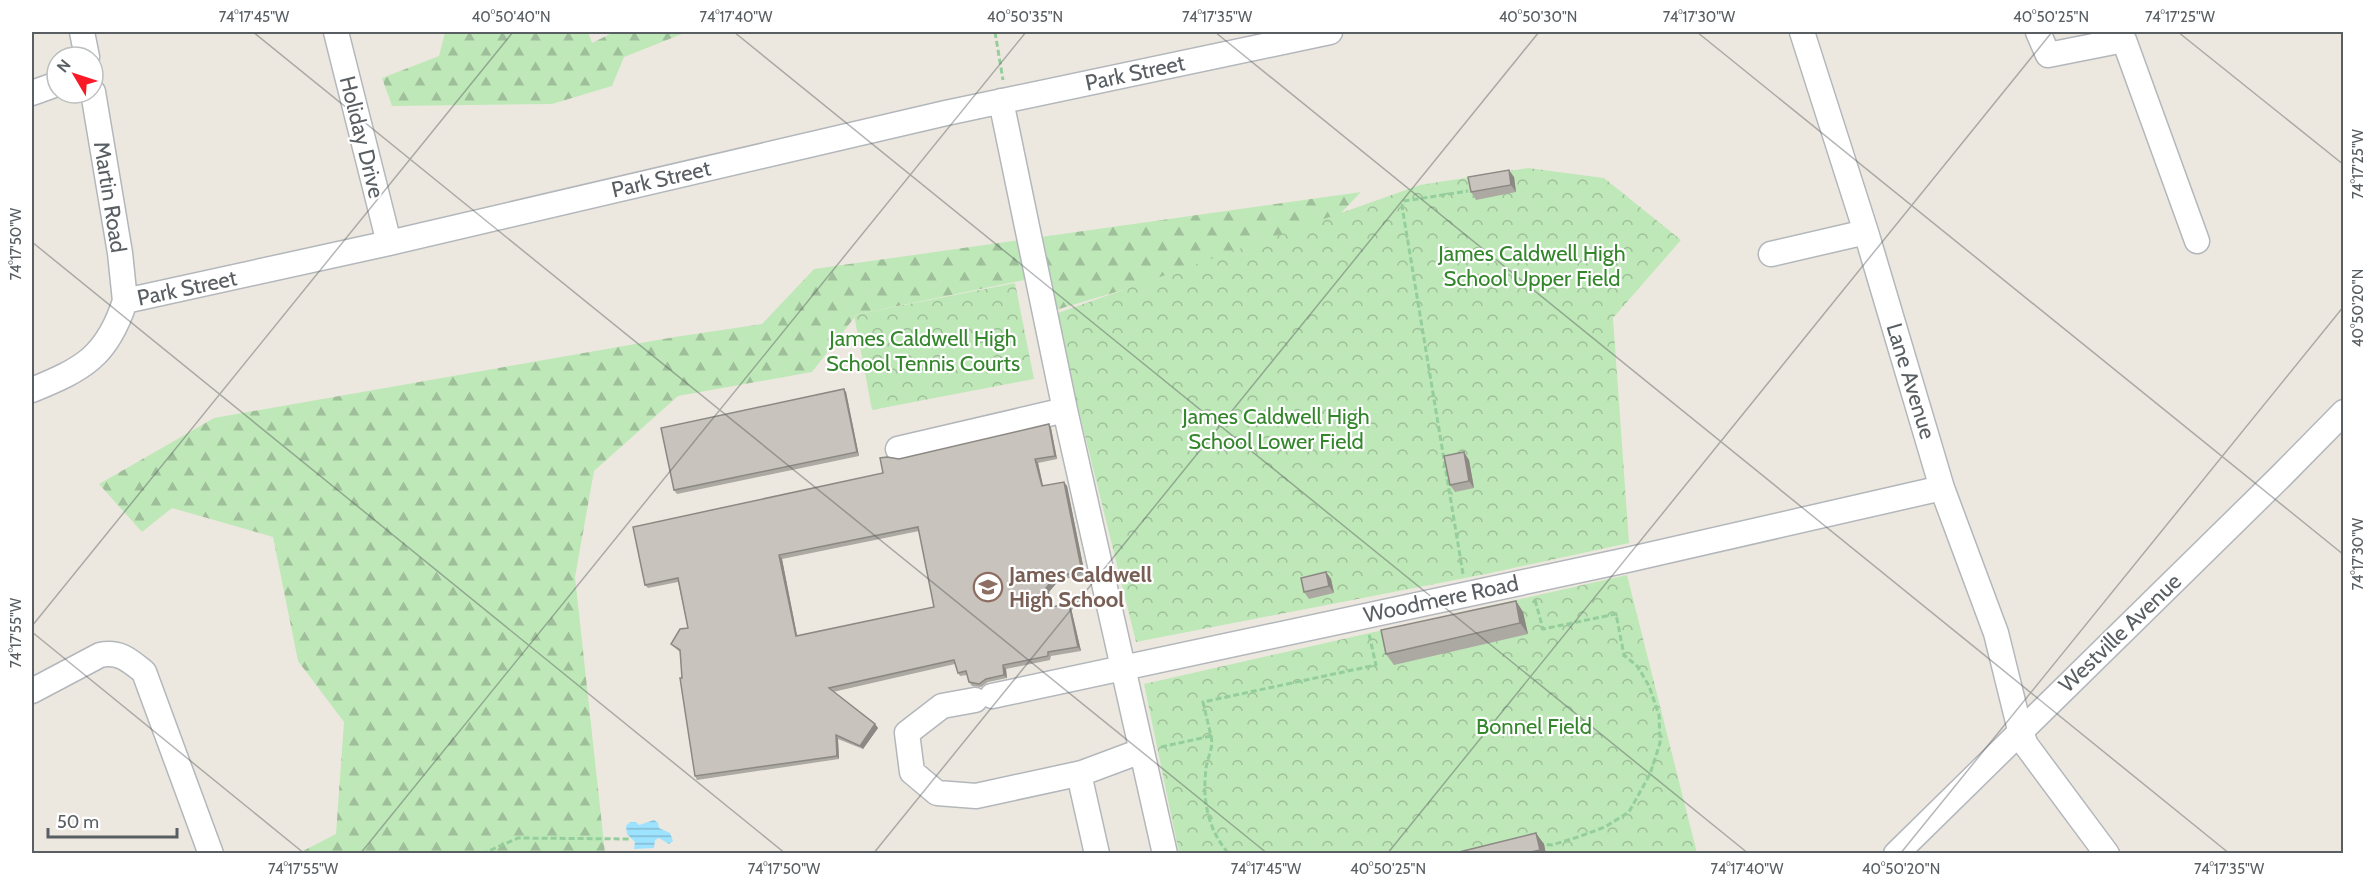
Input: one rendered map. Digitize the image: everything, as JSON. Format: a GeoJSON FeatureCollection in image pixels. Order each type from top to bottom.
{"type":"FeatureCollection","features":[{"type":"Feature","properties":{"kind":"street","name":"Holiday Drive"},"geometry":{"type":"LineString","coordinates":[[336,32],[389,243]]}},
{"type":"Feature","properties":{"kind":"street","name":"Park Street"},"geometry":{"type":"LineString","coordinates":[[32,390],[73,371],[99,351],[117,324],[125,301],[389,243],[1001,101],[1330,32]]}},
{"type":"Feature","properties":{"kind":"street","name":"Lane Avenue"},"geometry":{"type":"LineString","coordinates":[[1802,32],[1866,232],[1942,488],[1996,633],[2020,730],[2026,745],[2108,854]]}},
{"type":"Feature","properties":{"kind":"street"},"geometry":{"type":"LineString","coordinates":[[2038,32],[2048,55],[2124,40],[2197,241]]}},
{"type":"Feature","properties":{"kind":"street"},"geometry":{"type":"LineString","coordinates":[[1001,101],[1065,410],[1165,854]]}},
{"type":"Feature","properties":{"kind":"street","name":"Martin Road"},"geometry":{"type":"LineString","coordinates":[[95,105],[120,253],[125,301]]}},
{"type":"Feature","properties":{"kind":"street"},"geometry":{"type":"LineString","coordinates":[[1771,255],[1866,232]]}},
{"type":"Feature","properties":{"kind":"street"},"geometry":{"type":"LineString","coordinates":[[898,449],[1065,410]]}},
{"type":"Feature","properties":{"kind":"street","name":"Westville Avenue"},"geometry":{"type":"LineString","coordinates":[[1896,854],[2272,485],[2343,412]]}},
{"type":"Feature","properties":{"kind":"street","name":"Woodmere Road"},"geometry":{"type":"LineString","coordinates":[[1079,774],[976,796],[937,793],[912,772],[907,734],[942,706],[1627,560],[1942,488]]}},
{"type":"Feature","properties":{"kind":"street"},"geometry":{"type":"LineString","coordinates":[[32,691],[100,655],[112,653],[124,656],[144,672],[211,854]]}},
{"type":"Feature","properties":{"kind":"street"},"geometry":{"type":"LineString","coordinates":[[1097,854],[1079,774],[1141,751]]}},
{"type":"Feature","properties":{"kind":"path"},"geometry":{"type":"LineString","coordinates":[[994,32],[1003,77],[1001,101]]}},
{"type":"Feature","properties":{"kind":"path"},"geometry":{"type":"LineString","coordinates":[[1466,594],[1402,206],[1404,201],[1468,191]]}},
{"type":"Feature","properties":{"kind":"path"},"geometry":{"type":"LineString","coordinates":[[1530,581],[1543,629],[1616,614],[1624,655],[1638,667],[1649,686],[1659,715],[1660,743],[1650,774],[1629,812],[1605,827],[1578,837],[1552,845],[1536,845]]}},
{"type":"Feature","properties":{"kind":"path"},"geometry":{"type":"LineString","coordinates":[[1229,854],[1213,831],[1206,810],[1204,791],[1206,766],[1213,745],[1203,702],[1377,665],[1365,615]]}},
{"type":"Feature","properties":{"kind":"path"},"geometry":{"type":"LineString","coordinates":[[1141,751],[1211,736]]}},
{"type":"Feature","properties":{"kind":"path"},"geometry":{"type":"LineString","coordinates":[[482,854],[518,838],[631,839]]}},
{"type":"Feature","properties":{"kind":"green space"},"geometry":{"type":"Polygon","coordinates":[[[445,32],[588,32],[592,43],[614,32],[687,32],[624,57],[612,86],[552,104],[392,106],[382,78],[439,56],[445,32]]]}},
{"type":"Feature","properties":{"kind":"green space","name":"James Caldwell High School Lower Field"},"geometry":{"type":"Polygon","coordinates":[[[1528,168],[1604,178],[1681,240],[1613,318],[1629,543],[1486,574],[1136,642],[1055,314],[1420,185],[1528,168]]]}},
{"type":"Feature","properties":{"kind":"green space"},"geometry":{"type":"Polygon","coordinates":[[[1361,192],[1325,230],[1052,311],[1044,276],[854,315],[812,372],[678,396],[594,471],[575,577],[605,853],[299,853],[336,834],[344,722],[298,661],[273,537],[172,508],[142,532],[99,484],[214,418],[675,337],[762,324],[814,269],[1361,192]]]}},
{"type":"Feature","properties":{"kind":"green space","name":"James Caldwell High School Tennis Courts"},"geometry":{"type":"Polygon","coordinates":[[[1015,283],[1034,379],[872,410],[854,315],[1015,283]]]}},
{"type":"Feature","properties":{"kind":"green space","name":"Bonnel Field"},"geometry":{"type":"Polygon","coordinates":[[[1627,575],[1697,853],[1179,853],[1144,684],[1627,575]]]}},
{"type":"Feature","properties":{"kind":"water"},"geometry":{"type":"Polygon","coordinates":[[[654,820],[658,823],[659,828],[670,833],[673,841],[669,844],[659,838],[655,840],[654,848],[634,849],[635,842],[627,834],[626,826],[630,822],[636,822],[639,825],[654,820]]]}},
{"type":"Feature","properties":{"kind":"building"},"geometry":{"type":"Polygon","coordinates":[[[1509,170],[1511,185],[1471,192],[1468,177],[1509,170]]]}},
{"type":"Feature","properties":{"kind":"building"},"geometry":{"type":"Polygon","coordinates":[[[844,389],[857,452],[674,490],[661,428],[844,389]]]}},
{"type":"Feature","properties":{"kind":"building","name":"James Caldwell High School"},"geometry":{"type":"Polygon","coordinates":[[[1049,424],[1055,456],[1035,459],[1042,486],[1064,482],[1082,572],[1056,576],[1046,588],[1051,607],[1069,604],[1078,647],[1048,652],[1048,656],[1003,665],[1004,675],[986,679],[979,684],[969,682],[966,671],[958,673],[954,660],[829,688],[875,724],[860,746],[836,735],[837,756],[695,776],[680,678],[682,678],[680,650],[671,644],[680,629],[688,628],[678,578],[645,585],[633,527],[883,473],[880,458],[899,459],[1049,424]],[[918,527],[779,555],[796,636],[934,607],[918,527]]]}},
{"type":"Feature","properties":{"kind":"building"},"geometry":{"type":"Polygon","coordinates":[[[1464,452],[1469,481],[1450,485],[1444,456],[1464,452]]]}},
{"type":"Feature","properties":{"kind":"building"},"geometry":{"type":"Polygon","coordinates":[[[1326,572],[1329,586],[1304,592],[1301,578],[1326,572]]]}},
{"type":"Feature","properties":{"kind":"building"},"geometry":{"type":"Polygon","coordinates":[[[1516,601],[1520,623],[1386,654],[1381,630],[1516,601]]]}},
{"type":"Feature","properties":{"kind":"building"},"geometry":{"type":"Polygon","coordinates":[[[1536,833],[1540,850],[1522,854],[1451,854],[1536,833]]]}},
{"type":"Feature","properties":{"kind":"place","name":"James Caldwell High School"},"geometry":{"type":"Point","coordinates":[988,587]}},
{"type":"Feature","properties":{"kind":"park label","name":"James Caldwell High School Upper Field"},"geometry":{"type":"Point","coordinates":[1532,266]}}]}
